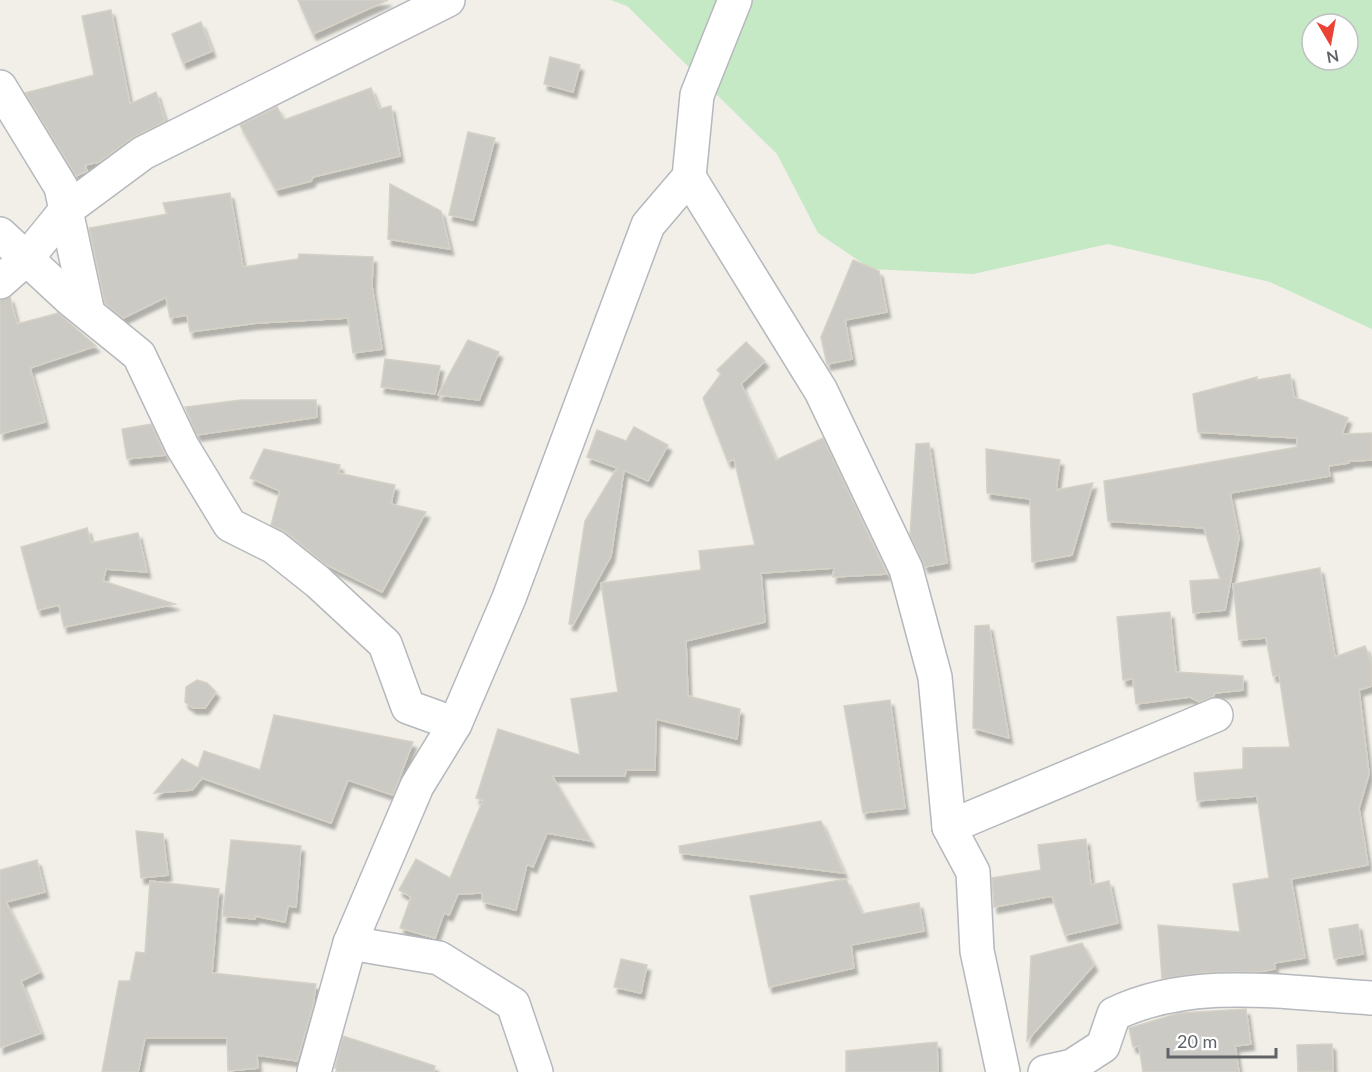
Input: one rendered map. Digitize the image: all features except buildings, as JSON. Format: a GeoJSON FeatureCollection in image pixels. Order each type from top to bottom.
{"type":"FeatureCollection","features":[{"type":"Feature","properties":{"kind":"street"},"geometry":{"type":"LineString","coordinates":[[0,282],[27,258],[66,210],[143,153],[448,0]]}},
{"type":"Feature","properties":{"kind":"street"},"geometry":{"type":"LineString","coordinates":[[314,1072],[350,943],[417,786],[455,724],[513,587],[648,225],[688,177],[697,95],[735,0]]}},
{"type":"Feature","properties":{"kind":"street"},"geometry":{"type":"LineString","coordinates":[[0,87],[61,187],[88,313]]}},
{"type":"Feature","properties":{"kind":"street"},"geometry":{"type":"LineString","coordinates":[[688,177],[821,391],[906,569],[934,677],[949,827],[973,872],[977,951],[1004,1072]]}},
{"type":"Feature","properties":{"kind":"street"},"geometry":{"type":"LineString","coordinates":[[0,234],[88,313],[139,355],[182,446],[230,525],[274,547],[318,582],[385,644],[408,707],[455,724]]}},
{"type":"Feature","properties":{"kind":"street"},"geometry":{"type":"LineString","coordinates":[[949,827],[1216,715]]}},
{"type":"Feature","properties":{"kind":"street"},"geometry":{"type":"LineString","coordinates":[[350,943],[439,958],[513,1004],[536,1072]]}},
{"type":"Feature","properties":{"kind":"street"},"geometry":{"type":"LineString","coordinates":[[1044,1072],[1072,1066],[1103,1046],[1114,1014],[1140,1001],[1214,988],[1372,998]]}},
{"type":"Feature","properties":{"kind":"green space"},"geometry":{"type":"Polygon","coordinates":[[[611,0],[1372,0],[1372,329],[1270,282],[1108,244],[973,274],[871,269],[818,233],[777,154],[627,6],[611,0]]]}}]}
